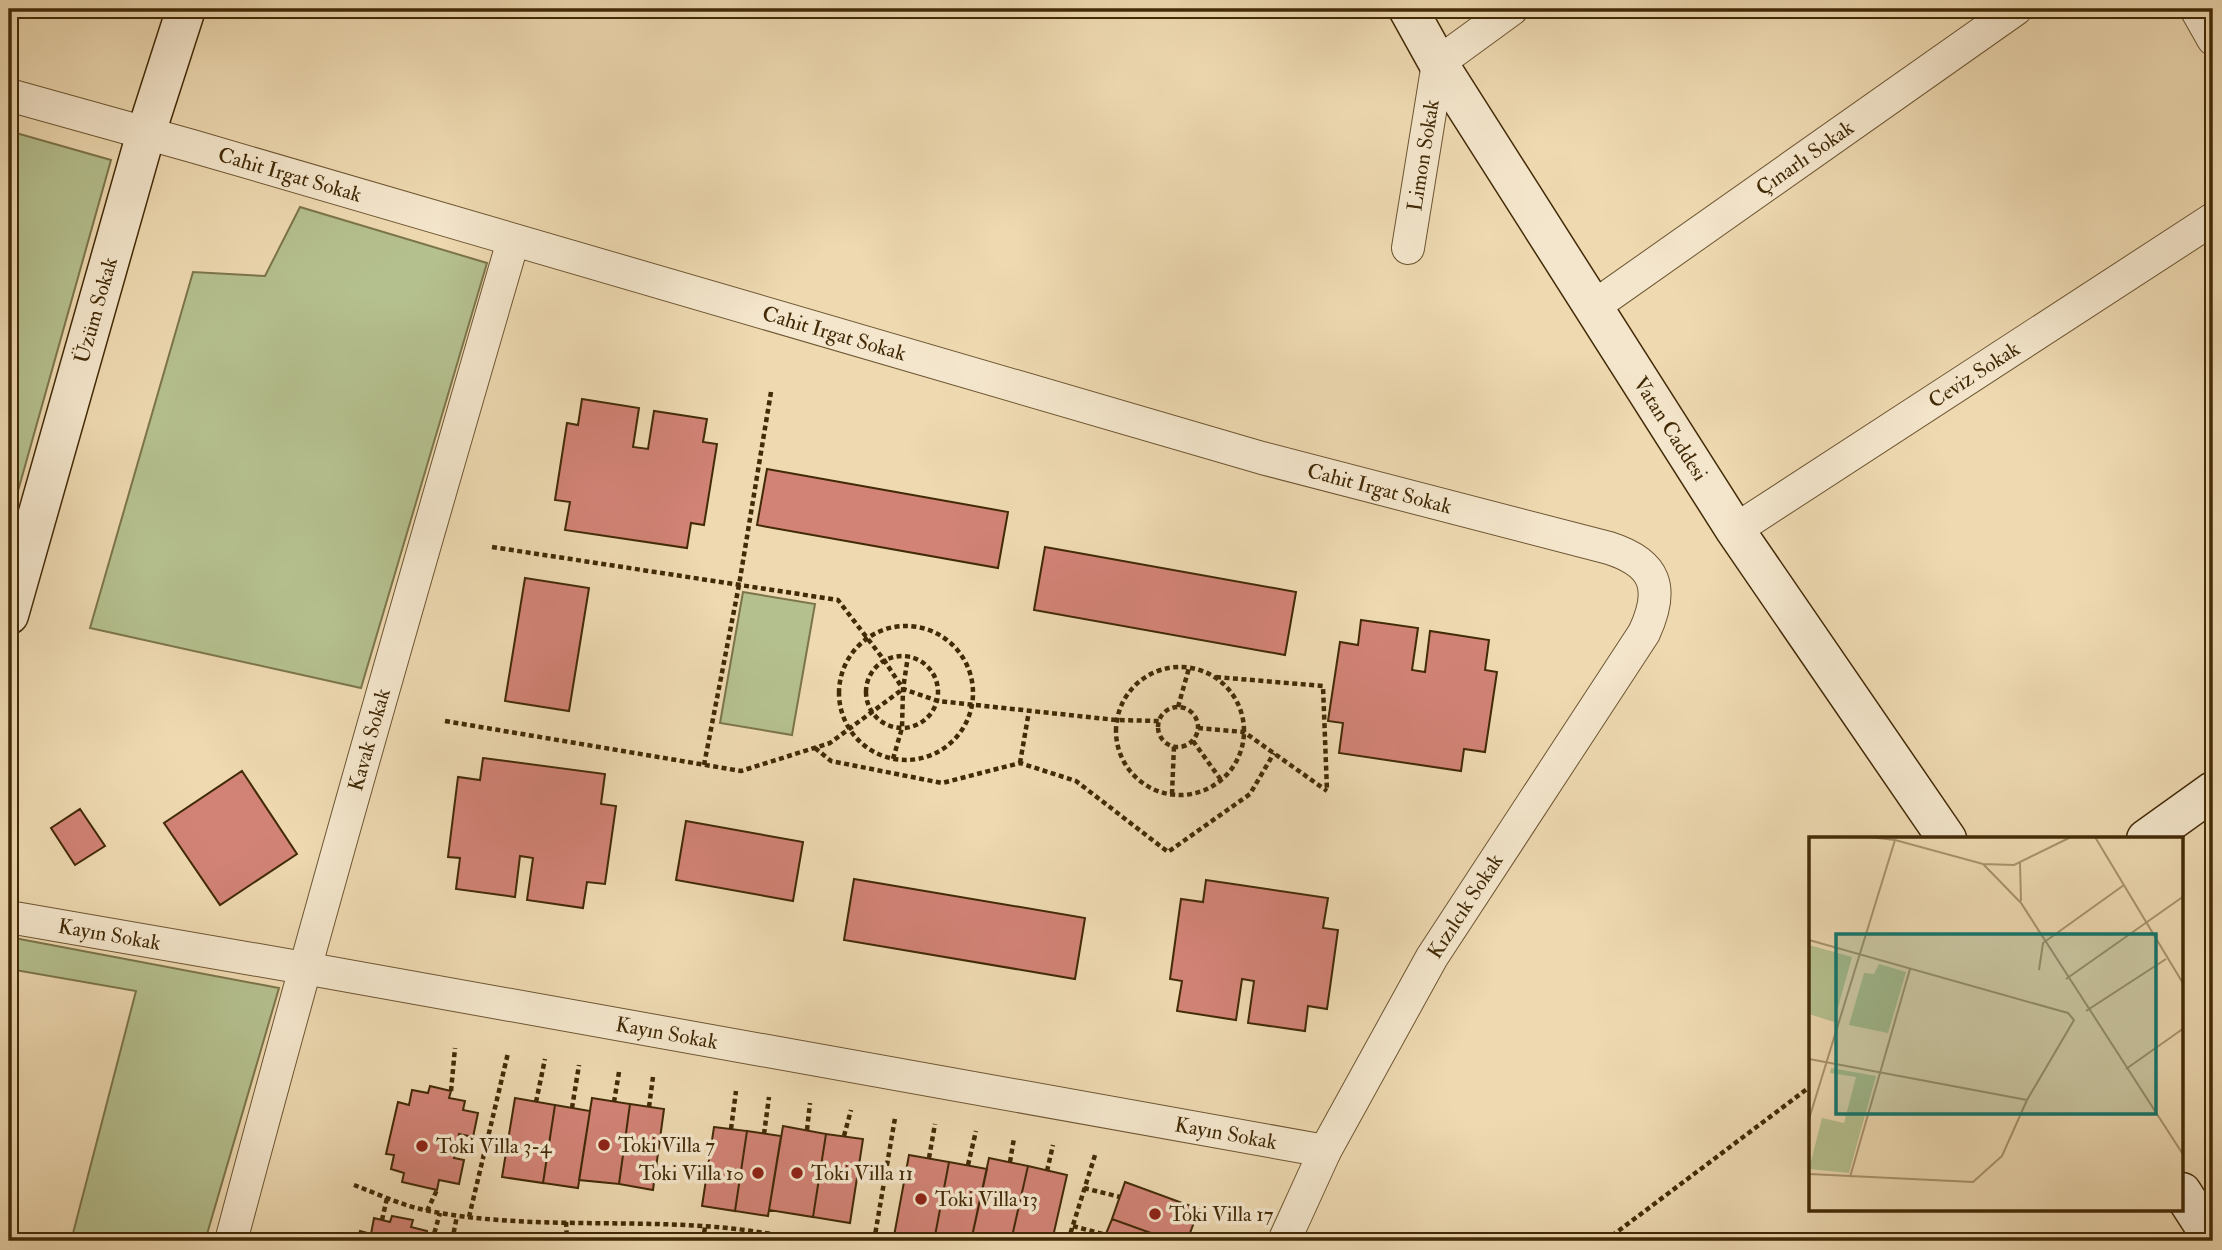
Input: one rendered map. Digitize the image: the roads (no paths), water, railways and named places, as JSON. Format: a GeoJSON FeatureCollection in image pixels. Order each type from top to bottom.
{"type":"FeatureCollection","features":[{"type":"Feature","properties":{"kind":"street","name":"Üzüm Sokak"},"geometry":{"type":"LineString","coordinates":[[9,615],[146,133],[187,9]]}},
{"type":"Feature","properties":{"kind":"street","name":"Vatan Caddesi"},"geometry":{"type":"LineString","coordinates":[[1408,9],[1438,63],[1735,530],[1946,837]]}},
{"type":"Feature","properties":{"kind":"street"},"geometry":{"type":"LineString","coordinates":[[1438,63],[1512,9]]}},
{"type":"Feature","properties":{"kind":"street","name":"Çınarlı Sokak"},"geometry":{"type":"LineString","coordinates":[[1593,307],[2016,9]]}},
{"type":"Feature","properties":{"kind":"street"},"geometry":{"type":"LineString","coordinates":[[2196,9],[2213,39]]}},
{"type":"Feature","properties":{"kind":"street","name":"Limon Sokak"},"geometry":{"type":"LineString","coordinates":[[1408,248],[1438,63]]}},
{"type":"Feature","properties":{"kind":"street","name":"Cahit Irgat Sokak"},"geometry":{"type":"LineString","coordinates":[[9,95],[1262,458],[1609,548],[1627,554],[1641,563],[1652,580]]}},
{"type":"Feature","properties":{"kind":"street","name":"Ceviz Sokak"},"geometry":{"type":"LineString","coordinates":[[1735,530],[2213,219]]}},
{"type":"Feature","properties":{"kind":"street","name":"Kavak Sokak"},"geometry":{"type":"LineString","coordinates":[[231,1241],[405,609],[513,241]]}},
{"type":"Feature","properties":{"kind":"street","name":"Kızılcık Sokak"},"geometry":{"type":"LineString","coordinates":[[1284,1241],[1325,1151],[1432,957],[1644,633],[1653,614],[1652,580]]}},
{"type":"Feature","properties":{"kind":"street"},"geometry":{"type":"LineString","coordinates":[[2149,837],[2213,791]]}},
{"type":"Feature","properties":{"kind":"street","name":"Kayın Sokak"},"geometry":{"type":"LineString","coordinates":[[9,917],[1325,1151]]}},
{"type":"Feature","properties":{"kind":"street"},"geometry":{"type":"LineString","coordinates":[[2184,1195],[2213,1240]]}},
{"type":"Feature","properties":{"kind":"place","name":"Toki Villa 7"},"geometry":{"type":"Point","coordinates":[604,1145]}},
{"type":"Feature","properties":{"kind":"place","name":"Toki Villa 3-4"},"geometry":{"type":"Point","coordinates":[422,1146]}},
{"type":"Feature","properties":{"kind":"place","name":"Toki Villa 10"},"geometry":{"type":"Point","coordinates":[758,1173]}},
{"type":"Feature","properties":{"kind":"place","name":"Toki Villa 11"},"geometry":{"type":"Point","coordinates":[797,1173]}},
{"type":"Feature","properties":{"kind":"place","name":"Toki Villa 13"},"geometry":{"type":"Point","coordinates":[921,1199]}},
{"type":"Feature","properties":{"kind":"place","name":"Toki Villa 17"},"geometry":{"type":"Point","coordinates":[1155,1214]}}]}
